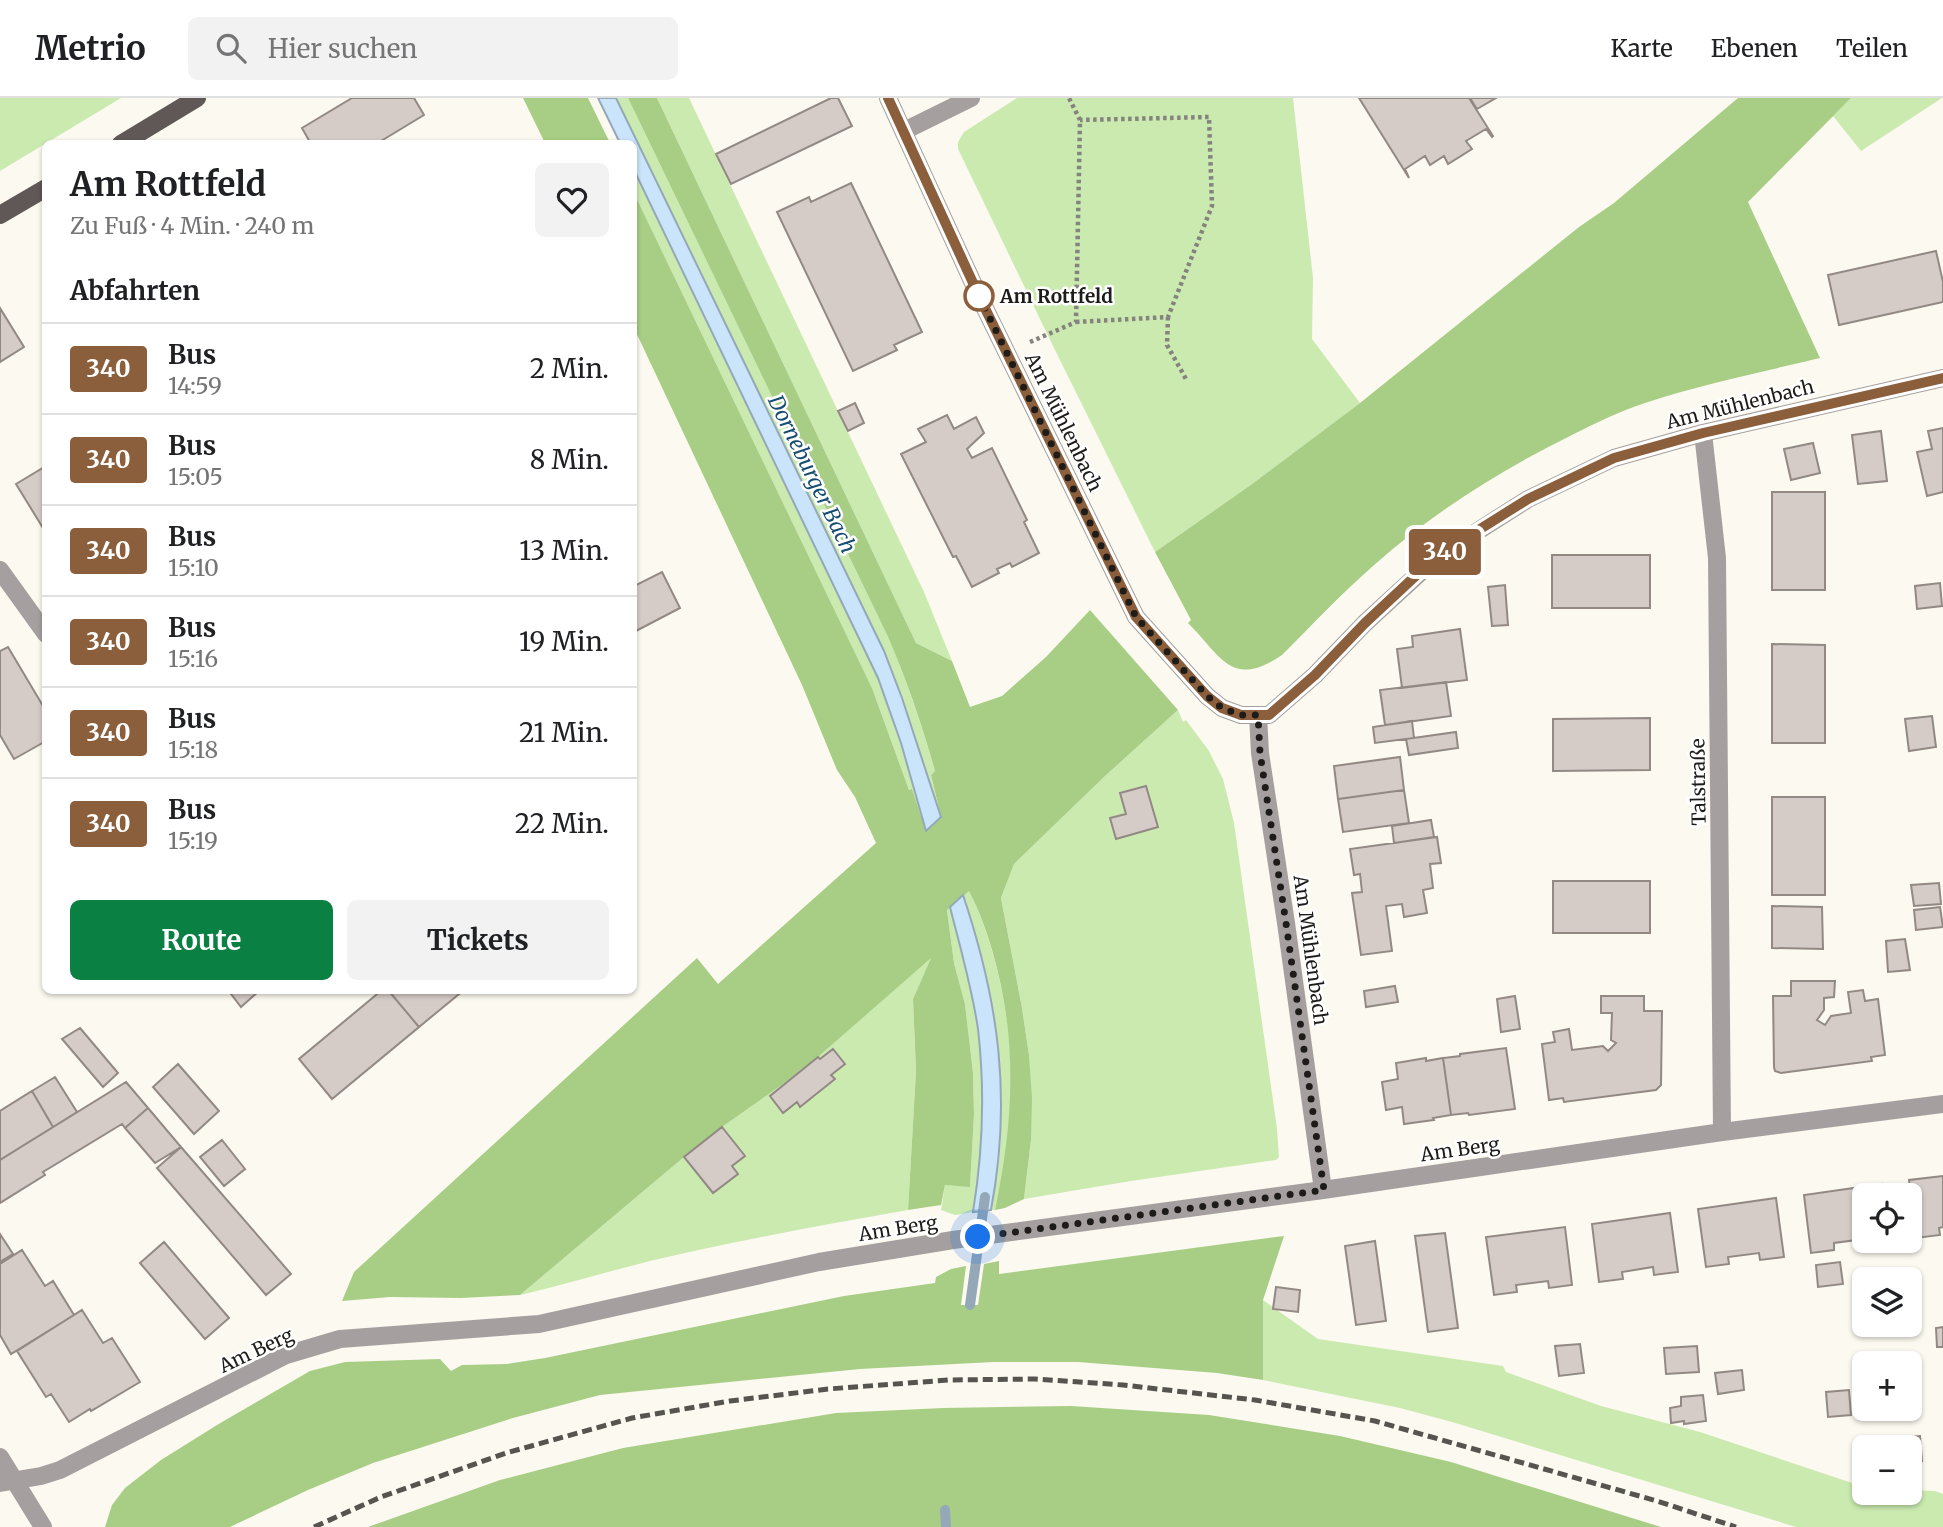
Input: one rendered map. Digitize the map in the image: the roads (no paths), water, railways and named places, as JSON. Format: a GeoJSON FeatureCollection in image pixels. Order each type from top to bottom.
{"type":"FeatureCollection","features":[{"type":"Feature","properties":{"kind":"main road"},"geometry":{"type":"LineString","coordinates":[[128,140],[197,98]]}},
{"type":"Feature","properties":{"kind":"main road"},"geometry":{"type":"LineString","coordinates":[[0,215],[42,190]]}},
{"type":"Feature","properties":{"kind":"street","name":"Am Mühlenbach"},"geometry":{"type":"LineString","coordinates":[[888,98],[1007,353],[1136,617],[1207,696],[1222,708],[1241,715],[1269,715],[1306,683],[1437,556],[1528,499],[1614,458],[1703,433],[1943,378]]}},
{"type":"Feature","properties":{"kind":"street"},"geometry":{"type":"LineString","coordinates":[[904,131],[971,98]]}},
{"type":"Feature","properties":{"kind":"street","name":"Talstraße"},"geometry":{"type":"LineString","coordinates":[[1703,433],[1717,558],[1722,1132]]}},
{"type":"Feature","properties":{"kind":"street"},"geometry":{"type":"LineString","coordinates":[[0,570],[42,628]]}},
{"type":"Feature","properties":{"kind":"street","name":"Am Mühlenbach"},"geometry":{"type":"LineString","coordinates":[[1258,715],[1260,753],[1324,1190]]}},
{"type":"Feature","properties":{"kind":"street","name":"Am Berg"},"geometry":{"type":"LineString","coordinates":[[7,1481],[60,1470],[286,1355],[340,1339],[539,1324],[819,1262],[953,1240],[1722,1132],[1943,1104]]}},
{"type":"Feature","properties":{"kind":"street"},"geometry":{"type":"LineString","coordinates":[[0,1457],[7,1481],[43,1527]]}},
{"type":"Feature","properties":{"kind":"water"},"geometry":{"type":"Polygon","coordinates":[[[598,98],[616,98],[636,140],[619,140],[598,98]]]}},
{"type":"Feature","properties":{"kind":"water"},"geometry":{"type":"Polygon","coordinates":[[[637,141],[884,651],[941,817],[926,831],[901,743],[878,678],[637,176],[637,141]]]}},
{"type":"Feature","properties":{"kind":"water"},"geometry":{"type":"Polygon","coordinates":[[[963,895],[986,974],[1001,1090],[1001,1129],[991,1210],[973,1212],[979,1166],[982,1075],[973,998],[950,907],[963,895]]]}},
{"type":"Feature","properties":{"kind":"waterway","name":"Dorneburger Bach"},"geometry":{"type":"LineString","coordinates":[[970,1305],[985,1197]]}},
{"type":"Feature","properties":{"kind":"waterway","name":"Dorneburger Bach"},"geometry":{"type":"LineString","coordinates":[[945,1510],[946,1527]]}},
{"type":"Feature","properties":{"kind":"railway"},"geometry":{"type":"LineString","coordinates":[[314,1527],[381,1497],[506,1453],[632,1418],[730,1401],[828,1389],[948,1380],[1035,1379],[1123,1385],[1255,1400],[1375,1421],[1657,1501],[1736,1527]]}},
{"type":"Feature","properties":{"kind":"place","name":"Am Rottfeld"},"geometry":{"type":"Point","coordinates":[979,296]}}]}
